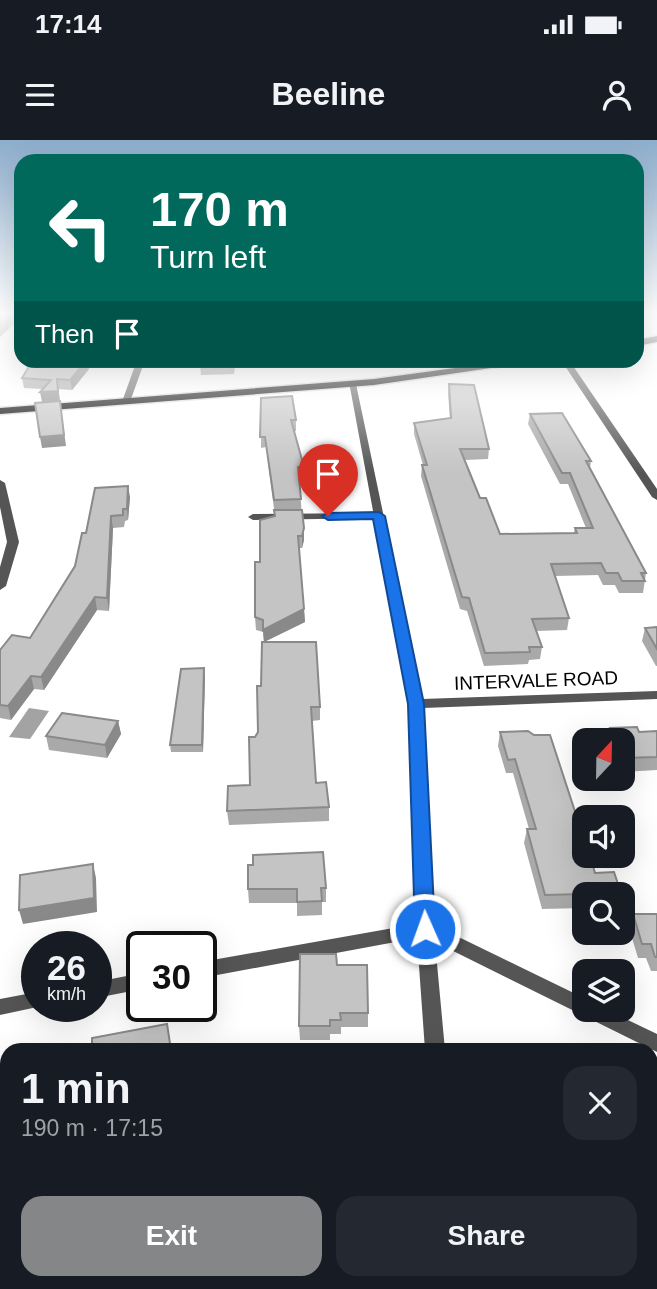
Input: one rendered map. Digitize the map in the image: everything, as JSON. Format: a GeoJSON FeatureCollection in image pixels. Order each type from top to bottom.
{"type":"FeatureCollection","features":[{"type":"Feature","properties":{"kind":"main road"},"geometry":{"type":"LineString","coordinates":[[0,411],[127,399],[352,384],[478,368]]}},
{"type":"Feature","properties":{"kind":"street"},"geometry":{"type":"LineString","coordinates":[[127,399],[138,368]]}},
{"type":"Feature","properties":{"kind":"street"},"geometry":{"type":"LineString","coordinates":[[570,368],[657,497]]}},
{"type":"Feature","properties":{"kind":"street"},"geometry":{"type":"LineString","coordinates":[[352,384],[416,704],[425,929],[434,1043]]}},
{"type":"Feature","properties":{"kind":"street"},"geometry":{"type":"LineString","coordinates":[[0,483],[13,542],[0,586]]}},
{"type":"Feature","properties":{"kind":"street"},"geometry":{"type":"LineString","coordinates":[[253,517],[379,516]]}},
{"type":"Feature","properties":{"kind":"street","name":"INTERVALE ROAD"},"geometry":{"type":"LineString","coordinates":[[416,704],[657,695]]}},
{"type":"Feature","properties":{"kind":"street"},"geometry":{"type":"LineString","coordinates":[[217,967],[425,929],[572,1002]]}},
{"type":"Feature","properties":{"kind":"street"},"geometry":{"type":"LineString","coordinates":[[0,1007],[21,1003]]}},
{"type":"Feature","properties":{"kind":"street"},"geometry":{"type":"LineString","coordinates":[[614,1022],[657,1043]]}},
{"type":"Feature","properties":{"kind":"shaded area"},"geometry":{"type":"Polygon","coordinates":[[[29,708],[49,711],[30,739],[9,737],[29,708]]]}},
{"type":"Feature","properties":{"kind":"building"},"geometry":{"type":"Polygon","coordinates":[[[28,368],[80,368],[70,380],[57,379],[58,391],[40,392],[51,380],[22,378],[28,368]]]}},
{"type":"Feature","properties":{"kind":"building"},"geometry":{"type":"Polygon","coordinates":[[[449,384],[474,385],[489,449],[460,449],[480,498],[486,498],[500,534],[577,533],[575,528],[593,528],[570,473],[562,473],[530,414],[562,413],[591,461],[586,461],[646,573],[641,573],[645,581],[622,581],[618,573],[606,573],[601,563],[551,564],[569,618],[532,619],[542,647],[529,647],[530,652],[485,653],[469,598],[462,597],[422,465],[427,465],[414,423],[451,418],[449,384]]]}},
{"type":"Feature","properties":{"kind":"building"},"geometry":{"type":"Polygon","coordinates":[[[292,396],[296,420],[291,420],[304,467],[298,467],[301,499],[274,500],[265,437],[260,437],[261,398],[292,396]]]}},
{"type":"Feature","properties":{"kind":"building"},"geometry":{"type":"Polygon","coordinates":[[[60,401],[64,435],[40,437],[35,403],[60,401]]]}},
{"type":"Feature","properties":{"kind":"building"},"geometry":{"type":"Polygon","coordinates":[[[128,486],[127,509],[123,509],[123,515],[111,516],[107,598],[95,597],[41,677],[31,676],[8,706],[0,705],[0,650],[12,635],[30,638],[75,566],[82,533],[86,533],[95,488],[128,486]]]}},
{"type":"Feature","properties":{"kind":"building"},"geometry":{"type":"Polygon","coordinates":[[[274,510],[302,510],[304,528],[302,536],[298,536],[304,609],[263,630],[263,620],[255,617],[255,562],[260,562],[260,520],[275,516],[274,510]]]}},
{"type":"Feature","properties":{"kind":"building"},"geometry":{"type":"Polygon","coordinates":[[[657,627],[657,649],[645,628],[657,627]]]}},
{"type":"Feature","properties":{"kind":"building"},"geometry":{"type":"Polygon","coordinates":[[[262,642],[316,642],[320,707],[311,707],[316,783],[326,782],[329,807],[227,811],[228,786],[250,785],[249,737],[255,737],[258,732],[257,686],[261,686],[262,642]]]}},
{"type":"Feature","properties":{"kind":"building"},"geometry":{"type":"Polygon","coordinates":[[[204,668],[202,745],[170,745],[181,669],[204,668]]]}},
{"type":"Feature","properties":{"kind":"building"},"geometry":{"type":"Polygon","coordinates":[[[62,713],[118,721],[105,745],[46,736],[62,713]]]}},
{"type":"Feature","properties":{"kind":"building"},"geometry":{"type":"Polygon","coordinates":[[[637,727],[639,732],[657,731],[657,757],[635,758],[635,728],[610,728],[637,727]]]}},
{"type":"Feature","properties":{"kind":"building"},"geometry":{"type":"Polygon","coordinates":[[[528,731],[534,735],[550,735],[573,805],[572,868],[594,868],[595,873],[614,872],[617,882],[572,882],[572,894],[545,895],[527,829],[536,829],[515,759],[508,760],[500,732],[528,731]]]}},
{"type":"Feature","properties":{"kind":"building"},"geometry":{"type":"Polygon","coordinates":[[[323,852],[326,888],[321,888],[322,901],[297,902],[297,889],[248,889],[248,865],[253,865],[253,855],[323,852]]]}},
{"type":"Feature","properties":{"kind":"building"},"geometry":{"type":"Polygon","coordinates":[[[93,864],[94,898],[19,910],[20,875],[93,864]]]}},
{"type":"Feature","properties":{"kind":"building"},"geometry":{"type":"Polygon","coordinates":[[[635,914],[657,914],[657,957],[651,944],[642,944],[635,914]]]}},
{"type":"Feature","properties":{"kind":"building"},"geometry":{"type":"Polygon","coordinates":[[[300,954],[336,954],[337,965],[367,965],[368,1013],[340,1013],[341,1020],[330,1020],[330,1026],[299,1026],[300,954]]]}},
{"type":"Feature","properties":{"kind":"building"},"geometry":{"type":"Polygon","coordinates":[[[167,1024],[170,1043],[92,1043],[92,1038],[167,1024]]]}},
{"type":"Feature","properties":{"kind":"route"},"geometry":{"type":"LineString","coordinates":[[328,516],[379,516],[416,704],[425,929]]}}]}
